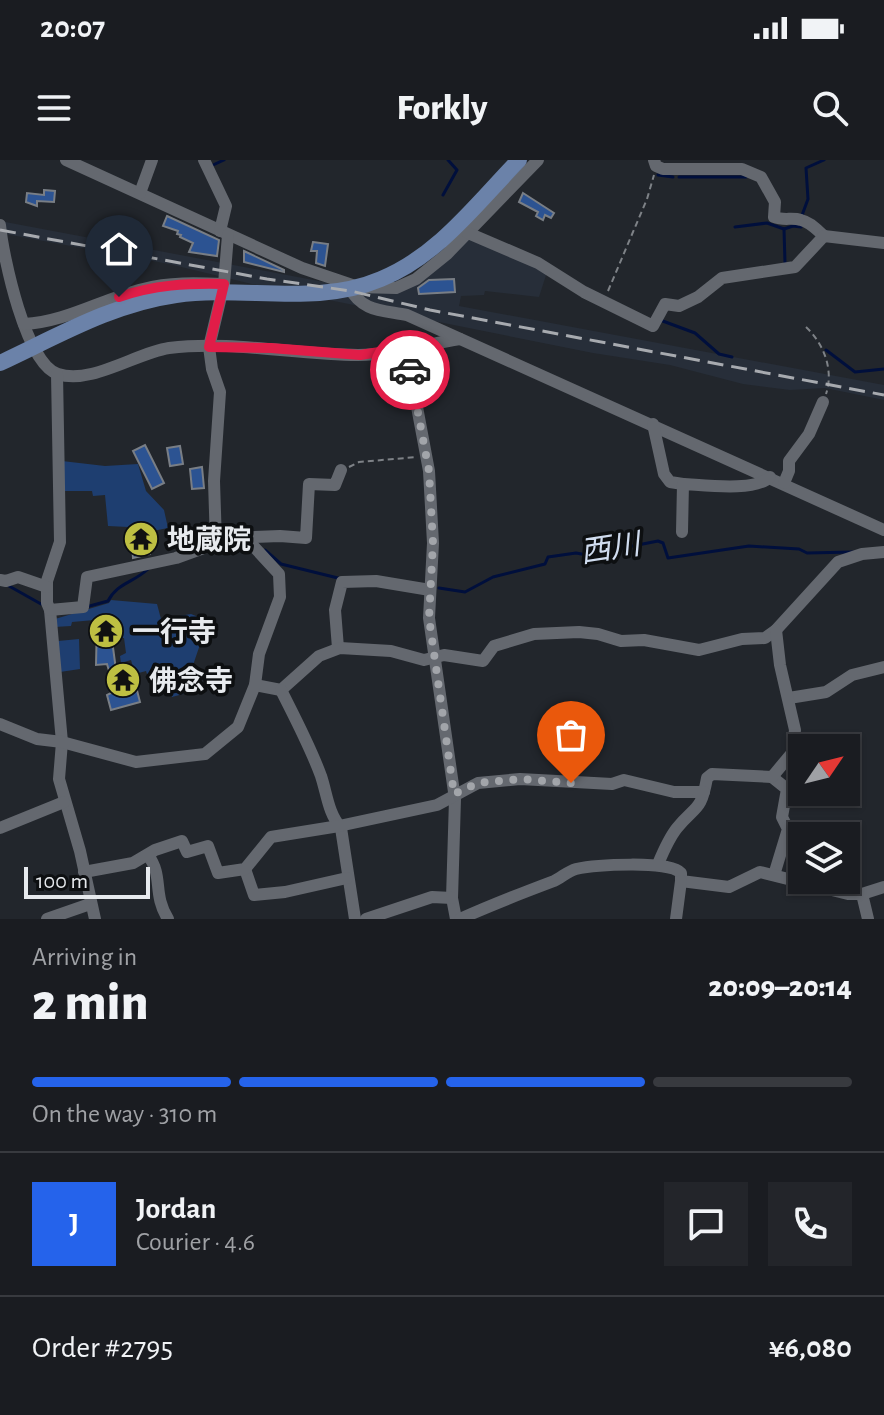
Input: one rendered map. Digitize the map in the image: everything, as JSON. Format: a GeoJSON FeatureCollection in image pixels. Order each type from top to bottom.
{"type":"FeatureCollection","features":[{"type":"Feature","properties":{"kind":"main road"},"geometry":{"type":"LineString","coordinates":[[0,363],[103,313],[136,303],[219,288],[272,295],[323,293],[353,289],[383,279],[423,255],[445,236],[519,160]]}},
{"type":"Feature","properties":{"kind":"street"},"geometry":{"type":"LineString","coordinates":[[66,160],[302,268],[358,287]]}},
{"type":"Feature","properties":{"kind":"street"},"geometry":{"type":"LineString","coordinates":[[140,193],[152,160]]}},
{"type":"Feature","properties":{"kind":"street"},"geometry":{"type":"LineString","coordinates":[[204,160],[226,206],[219,288],[209,347],[220,392],[214,481],[216,543]]}},
{"type":"Feature","properties":{"kind":"street"},"geometry":{"type":"LineString","coordinates":[[538,160],[447,254],[416,279],[396,288],[349,287],[359,303],[407,315],[881,527]]}},
{"type":"Feature","properties":{"kind":"street"},"geometry":{"type":"LineString","coordinates":[[655,163],[663,169],[742,169],[761,177],[775,202],[774,217],[783,221],[799,219],[811,224],[824,236],[884,243]]}},
{"type":"Feature","properties":{"kind":"street"},"geometry":{"type":"LineString","coordinates":[[0,225],[2,251],[33,348],[40,361],[57,374],[73,376],[92,373],[166,349],[271,348],[360,355],[460,339]]}},
{"type":"Feature","properties":{"kind":"street"},"geometry":{"type":"LineString","coordinates":[[468,233],[538,263],[584,292],[653,326],[665,304],[679,306],[698,297],[722,278],[795,267],[824,236]]}},
{"type":"Feature","properties":{"kind":"street"},"geometry":{"type":"LineString","coordinates":[[24,324],[47,323],[142,289],[179,283],[219,288]]}},
{"type":"Feature","properties":{"kind":"street"},"geometry":{"type":"LineString","coordinates":[[406,348],[426,456],[433,543],[429,618],[454,794],[452,898],[458,919],[557,879],[574,869],[658,864],[676,868],[681,873],[676,919]]}},
{"type":"Feature","properties":{"kind":"street"},"geometry":{"type":"LineString","coordinates":[[57,374],[60,542],[47,587],[47,603],[62,742],[59,779],[95,919]]}},
{"type":"Feature","properties":{"kind":"street"},"geometry":{"type":"LineString","coordinates":[[784,483],[789,461],[809,434],[823,402]]}},
{"type":"Feature","properties":{"kind":"street"},"geometry":{"type":"LineString","coordinates":[[653,424],[664,474],[670,482],[723,487],[765,482],[770,477]]}},
{"type":"Feature","properties":{"kind":"street"},"geometry":{"type":"LineString","coordinates":[[50,610],[83,607],[87,577],[176,558],[216,543],[245,537],[306,538],[309,484],[335,485],[341,470]]}},
{"type":"Feature","properties":{"kind":"street"},"geometry":{"type":"LineString","coordinates":[[682,532],[683,484]]}},
{"type":"Feature","properties":{"kind":"street"},"geometry":{"type":"LineString","coordinates":[[0,724],[37,739],[62,742],[136,762],[205,754],[238,727],[255,685],[259,654],[280,597],[279,574],[245,537]]}},
{"type":"Feature","properties":{"kind":"street"},"geometry":{"type":"LineString","coordinates":[[281,690],[319,656],[338,648],[391,651],[424,660],[444,655],[483,661],[494,646],[534,634],[579,632],[621,641],[644,640],[699,650],[742,639],[765,638],[838,562],[862,554],[884,552]]}},
{"type":"Feature","properties":{"kind":"street"},"geometry":{"type":"LineString","coordinates":[[0,580],[18,577],[47,587]]}},
{"type":"Feature","properties":{"kind":"street"},"geometry":{"type":"LineString","coordinates":[[338,648],[335,610],[342,582],[376,581],[430,590]]}},
{"type":"Feature","properties":{"kind":"street"},"geometry":{"type":"LineString","coordinates":[[772,777],[792,753],[795,730],[780,665],[776,630]]}},
{"type":"Feature","properties":{"kind":"street"},"geometry":{"type":"LineString","coordinates":[[789,698],[826,692],[852,675],[884,667]]}},
{"type":"Feature","properties":{"kind":"street"},"geometry":{"type":"LineString","coordinates":[[255,685],[281,690]]}},
{"type":"Feature","properties":{"kind":"street"},"geometry":{"type":"LineString","coordinates":[[281,690],[307,742],[332,819],[339,826],[355,919]]}},
{"type":"Feature","properties":{"kind":"street"},"geometry":{"type":"LineString","coordinates":[[658,864],[677,828],[695,812],[707,778],[712,774],[772,777],[787,789],[782,817],[788,829],[774,875]]}},
{"type":"Feature","properties":{"kind":"street"},"geometry":{"type":"LineString","coordinates":[[84,872],[133,863],[155,850],[182,841],[187,852],[208,846],[218,873],[245,869],[271,837],[437,805],[478,783],[520,779],[612,784],[624,780],[674,792],[704,792]]}},
{"type":"Feature","properties":{"kind":"street"},"geometry":{"type":"LineString","coordinates":[[0,828],[64,802]]}},
{"type":"Feature","properties":{"kind":"street"},"geometry":{"type":"LineString","coordinates":[[148,855],[158,873],[156,892],[168,919]]}},
{"type":"Feature","properties":{"kind":"street"},"geometry":{"type":"LineString","coordinates":[[245,869],[250,875],[254,895],[285,892],[347,878]]}},
{"type":"Feature","properties":{"kind":"street"},"geometry":{"type":"LineString","coordinates":[[681,881],[729,887],[760,872],[848,894],[862,894],[884,887]]}},
{"type":"Feature","properties":{"kind":"street"},"geometry":{"type":"LineString","coordinates":[[862,894],[868,919]]}},
{"type":"Feature","properties":{"kind":"street"},"geometry":{"type":"LineString","coordinates":[[366,919],[432,897],[452,898]]}},
{"type":"Feature","properties":{"kind":"street"},"geometry":{"type":"LineString","coordinates":[[47,919],[90,904]]}},
{"type":"Feature","properties":{"kind":"path"},"geometry":{"type":"LineString","coordinates":[[605,301],[647,199],[655,163]]}},
{"type":"Feature","properties":{"kind":"path"},"geometry":{"type":"LineString","coordinates":[[806,327],[824,351],[830,380],[823,402]]}},
{"type":"Feature","properties":{"kind":"path"},"geometry":{"type":"LineString","coordinates":[[341,470],[359,462],[426,456]]}},
{"type":"Feature","properties":{"kind":"shaded area"},"geometry":{"type":"Polygon","coordinates":[[[0,221],[382,293],[396,288],[468,233],[548,269],[539,297],[485,291],[484,295],[461,296],[459,306],[884,385],[884,400],[825,388],[790,390],[743,384],[670,365],[593,353],[269,288],[169,264],[0,233],[0,221]]]}},
{"type":"Feature","properties":{"kind":"shaded area"},"geometry":{"type":"Polygon","coordinates":[[[62,461],[105,466],[138,464],[146,491],[164,510],[168,528],[148,532],[148,528],[108,526],[105,495],[93,496],[92,491],[58,491],[62,461]]]}},
{"type":"Feature","properties":{"kind":"shaded area"},"geometry":{"type":"Polygon","coordinates":[[[111,600],[157,604],[161,619],[191,614],[208,621],[191,671],[194,691],[172,697],[169,686],[157,689],[155,683],[150,683],[146,671],[135,674],[131,660],[121,663],[120,656],[126,653],[117,618],[72,622],[71,626],[54,627],[55,619],[111,600]]]}},
{"type":"Feature","properties":{"kind":"shaded area"},"geometry":{"type":"Polygon","coordinates":[[[79,639],[80,669],[60,672],[58,641],[79,639]]]}},
{"type":"Feature","properties":{"kind":"building"},"geometry":{"type":"Polygon","coordinates":[[[44,190],[55,191],[54,202],[37,201],[37,206],[26,202],[27,193],[44,195],[44,190]]]}},
{"type":"Feature","properties":{"kind":"building"},"geometry":{"type":"Polygon","coordinates":[[[523,193],[554,213],[551,218],[545,215],[543,220],[536,216],[538,212],[519,202],[523,193]]]}},
{"type":"Feature","properties":{"kind":"building"},"geometry":{"type":"Polygon","coordinates":[[[167,216],[219,240],[217,256],[189,252],[193,243],[180,237],[178,231],[163,226],[167,216]]]}},
{"type":"Feature","properties":{"kind":"building"},"geometry":{"type":"Polygon","coordinates":[[[313,242],[328,244],[325,266],[316,263],[317,251],[311,251],[313,242]]]}},
{"type":"Feature","properties":{"kind":"building"},"geometry":{"type":"Polygon","coordinates":[[[244,251],[284,270],[284,272],[244,262],[244,251]]]}},
{"type":"Feature","properties":{"kind":"building"},"geometry":{"type":"Polygon","coordinates":[[[454,279],[455,292],[419,294],[418,288],[429,280],[454,279]]]}},
{"type":"Feature","properties":{"kind":"building"},"geometry":{"type":"Polygon","coordinates":[[[145,445],[164,483],[152,489],[133,451],[145,445]]]}},
{"type":"Feature","properties":{"kind":"building"},"geometry":{"type":"Polygon","coordinates":[[[180,446],[183,464],[170,466],[167,448],[180,446]]]}},
{"type":"Feature","properties":{"kind":"building"},"geometry":{"type":"Polygon","coordinates":[[[202,467],[204,488],[192,489],[190,469],[202,467]]]}},
{"type":"Feature","properties":{"kind":"building","name":"地蔵院"},"geometry":{"type":"Polygon","coordinates":[[[148,527],[150,554],[133,558],[131,529],[148,527]]]}},
{"type":"Feature","properties":{"kind":"building"},"geometry":{"type":"Polygon","coordinates":[[[97,621],[116,621],[116,640],[112,640],[116,670],[127,667],[130,676],[133,675],[140,702],[111,710],[107,695],[115,691],[107,664],[96,665],[97,621]]]}},
{"type":"Feature","properties":{"kind":"waterway"},"geometry":{"type":"LineString","coordinates":[[213,165],[224,160]]}},
{"type":"Feature","properties":{"kind":"waterway"},"geometry":{"type":"LineString","coordinates":[[443,195],[457,170],[448,160]]}},
{"type":"Feature","properties":{"kind":"waterway"},"geometry":{"type":"LineString","coordinates":[[801,218],[808,199],[806,168],[824,160]]}},
{"type":"Feature","properties":{"kind":"waterway"},"geometry":{"type":"LineString","coordinates":[[658,175],[673,177]]}},
{"type":"Feature","properties":{"kind":"waterway"},"geometry":{"type":"LineString","coordinates":[[679,177],[746,177]]}},
{"type":"Feature","properties":{"kind":"waterway"},"geometry":{"type":"LineString","coordinates":[[735,227],[767,223],[784,229],[785,263]]}},
{"type":"Feature","properties":{"kind":"waterway"},"geometry":{"type":"LineString","coordinates":[[784,229],[801,227]]}},
{"type":"Feature","properties":{"kind":"waterway"},"geometry":{"type":"LineString","coordinates":[[660,320],[695,333],[719,354],[732,357]]}},
{"type":"Feature","properties":{"kind":"waterway"},"geometry":{"type":"LineString","coordinates":[[826,350],[855,372],[884,369]]}},
{"type":"Feature","properties":{"kind":"waterway","name":"西川"},"geometry":{"type":"LineString","coordinates":[[439,588],[465,592],[493,577],[545,564],[548,557],[576,553],[587,555],[658,541],[663,543],[668,558],[749,546],[799,549],[807,553],[853,552]]}},
{"type":"Feature","properties":{"kind":"waterway","name":"西川"},"geometry":{"type":"LineString","coordinates":[[265,550],[281,564],[342,579]]}},
{"type":"Feature","properties":{"kind":"waterway","name":"西川"},"geometry":{"type":"LineString","coordinates":[[86,607],[108,601],[116,590],[148,569]]}},
{"type":"Feature","properties":{"kind":"waterway","name":"西川"},"geometry":{"type":"LineString","coordinates":[[9,586],[41,604]]}},
{"type":"Feature","properties":{"kind":"railway"},"geometry":{"type":"LineString","coordinates":[[0,230],[267,279],[351,291],[430,310],[884,395]]}},
{"type":"Feature","properties":{"kind":"way so far"},"geometry":{"type":"LineString","coordinates":[[410,370],[429,471],[433,543],[429,618],[454,794],[478,783],[520,779],[571,783]]}},
{"type":"Feature","properties":{"kind":"place","name":"地蔵院"},"geometry":{"type":"Point","coordinates":[141,539]}},
{"type":"Feature","properties":{"kind":"place","name":"一行寺"},"geometry":{"type":"Point","coordinates":[106,631]}},
{"type":"Feature","properties":{"kind":"place","name":"佛念寺"},"geometry":{"type":"Point","coordinates":[123,680]}},
{"type":"Feature","properties":{"kind":"route"},"geometry":{"type":"LineString","coordinates":[[119,297],[142,289],[179,283],[224,284],[209,347],[360,355],[406,348],[410,370]]}}]}
